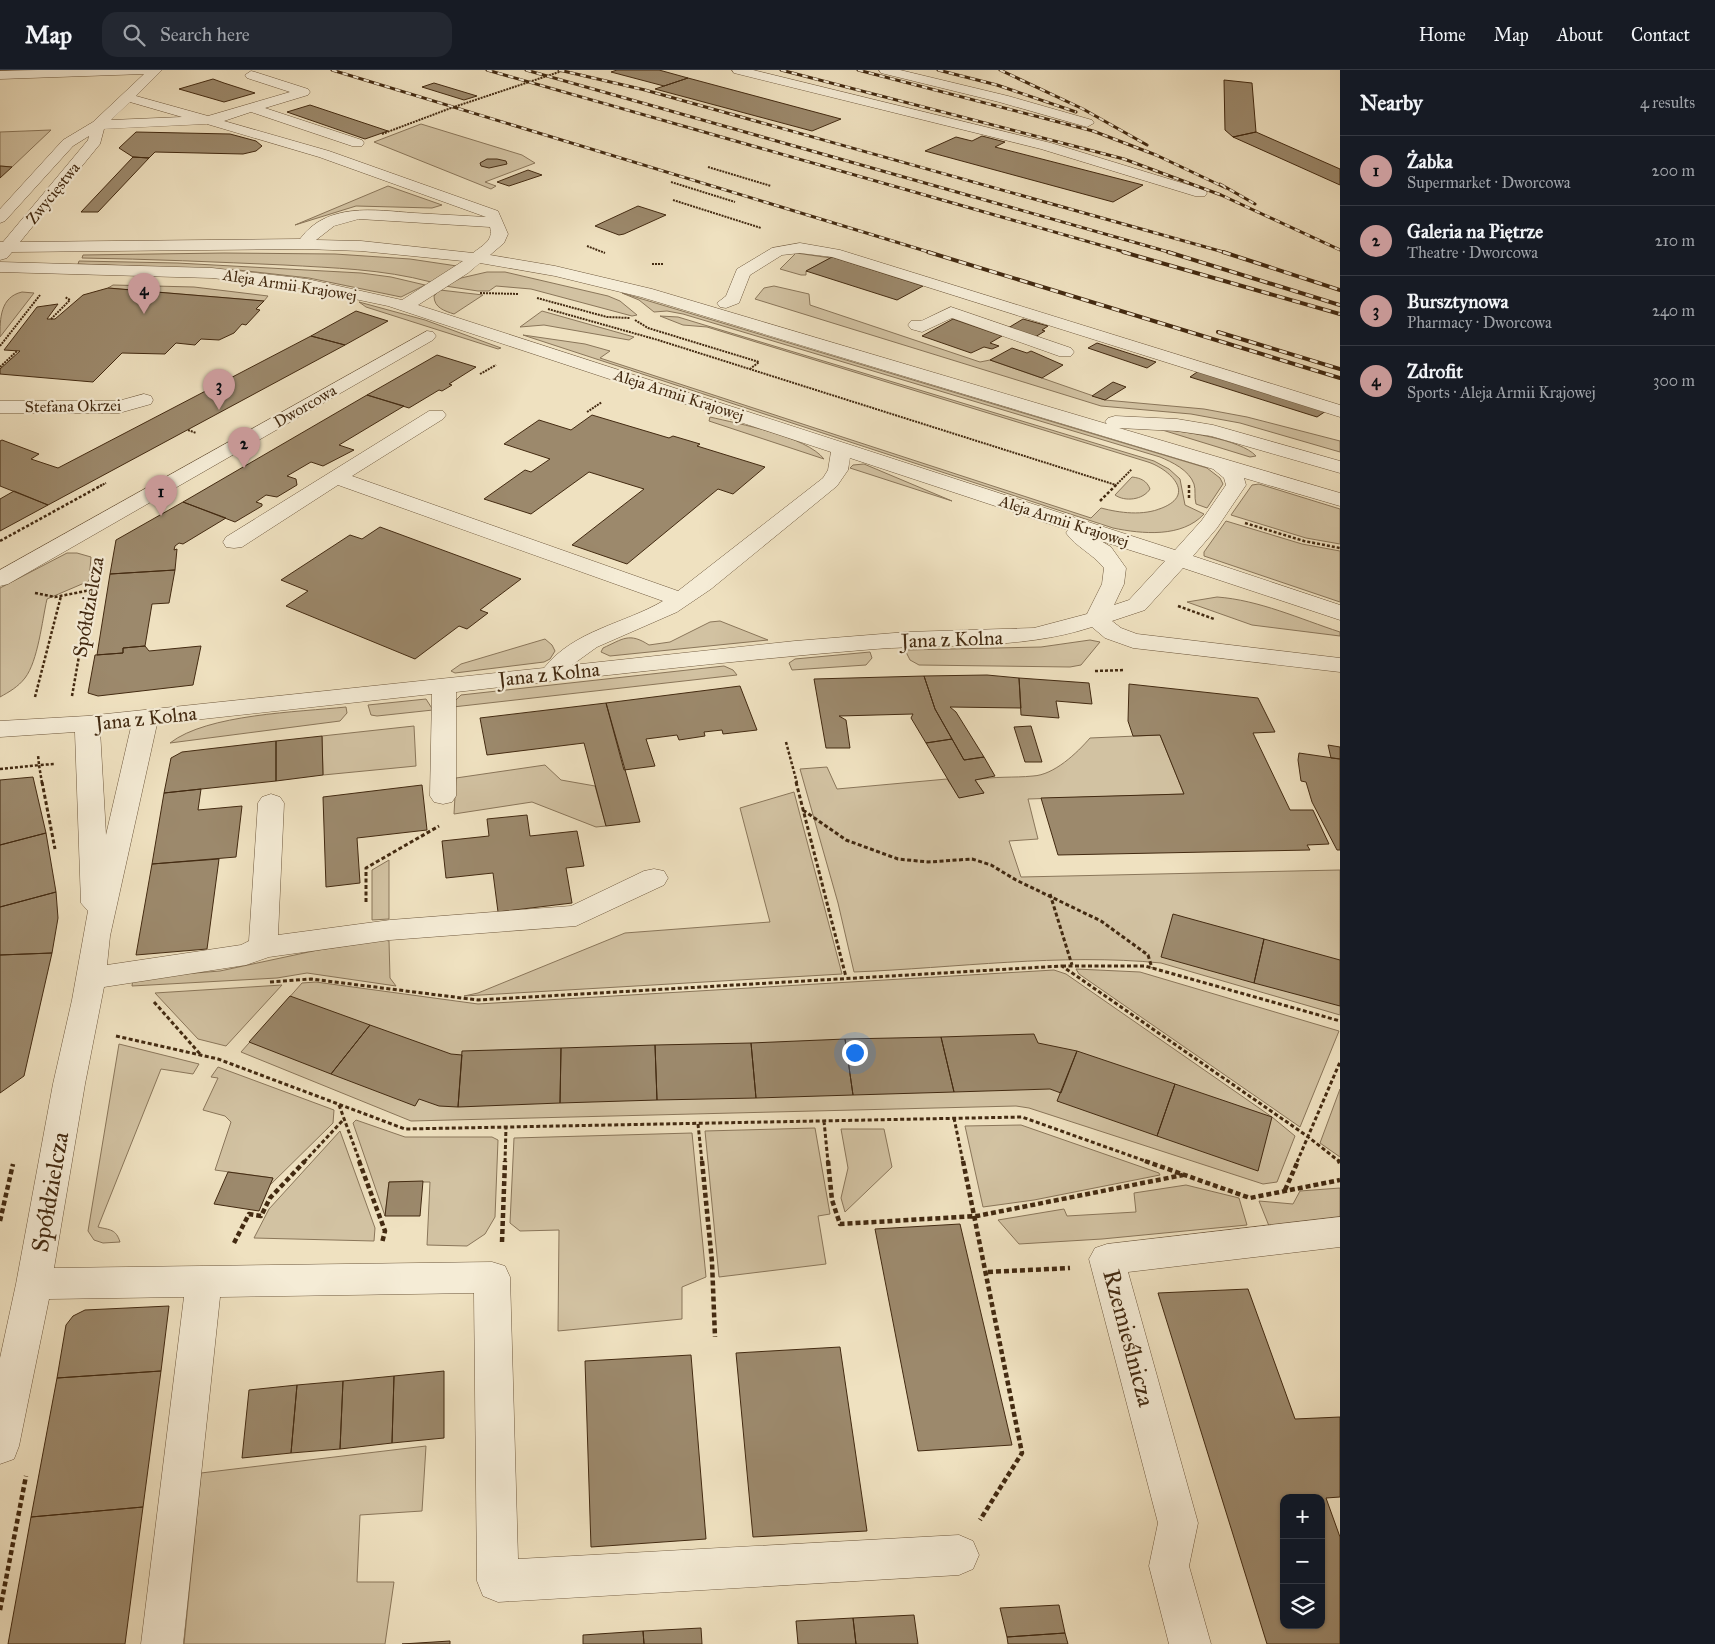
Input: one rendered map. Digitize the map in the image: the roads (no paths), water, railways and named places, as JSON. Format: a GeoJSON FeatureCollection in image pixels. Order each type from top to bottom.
{"type":"FeatureCollection","features":[{"type":"Feature","properties":{"kind":"street"},"geometry":{"type":"LineString","coordinates":[[0,75],[108,70],[156,70]]}},
{"type":"Feature","properties":{"kind":"street","name":"Zwycięstwa"},"geometry":{"type":"LineString","coordinates":[[0,218],[68,142],[98,125],[156,70]]}},
{"type":"Feature","properties":{"kind":"street"},"geometry":{"type":"LineString","coordinates":[[738,70],[1046,146],[1200,193]]}},
{"type":"Feature","properties":{"kind":"street"},"geometry":{"type":"LineString","coordinates":[[885,70],[1087,122]]}},
{"type":"Feature","properties":{"kind":"street"},"geometry":{"type":"LineString","coordinates":[[98,125],[212,120],[303,92],[251,75]]}},
{"type":"Feature","properties":{"kind":"street"},"geometry":{"type":"LineString","coordinates":[[127,97],[212,120],[324,154],[493,214],[494,222],[500,234],[498,240],[462,270],[404,306]]}},
{"type":"Feature","properties":{"kind":"street"},"geometry":{"type":"LineString","coordinates":[[252,108],[357,143]]}},
{"type":"Feature","properties":{"kind":"street","name":"Zwycięstwa"},"geometry":{"type":"LineString","coordinates":[[3,250],[95,141],[98,125]]}},
{"type":"Feature","properties":{"kind":"street"},"geometry":{"type":"LineString","coordinates":[[305,244],[311,235],[324,225],[341,217],[359,214],[494,222]]}},
{"type":"Feature","properties":{"kind":"street","name":"Aleja Armii Krajowej"},"geometry":{"type":"LineString","coordinates":[[3,250],[305,244],[414,250],[478,258],[611,284],[1340,500]]}},
{"type":"Feature","properties":{"kind":"street"},"geometry":{"type":"LineString","coordinates":[[726,303],[733,299],[743,272],[778,250],[800,248],[834,253],[1340,411]]}},
{"type":"Feature","properties":{"kind":"street","name":"Aleja Armii Krajowej"},"geometry":{"type":"LineString","coordinates":[[0,267],[155,270],[266,278],[345,291],[404,306],[1055,518],[1340,614]]}},
{"type":"Feature","properties":{"kind":"street"},"geometry":{"type":"LineString","coordinates":[[917,325],[922,327],[951,312],[1065,352]]}},
{"type":"Feature","properties":{"kind":"street","name":"Dworcowa"},"geometry":{"type":"LineString","coordinates":[[2,578],[427,340]]}},
{"type":"Feature","properties":{"kind":"street","name":"Stefana Okrzei"},"geometry":{"type":"LineString","coordinates":[[0,407],[119,407],[144,400]]}},
{"type":"Feature","properties":{"kind":"street"},"geometry":{"type":"LineString","coordinates":[[234,542],[436,415]]}},
{"type":"Feature","properties":{"kind":"street"},"geometry":{"type":"LineString","coordinates":[[1074,420],[1191,427],[1340,467]]}},
{"type":"Feature","properties":{"kind":"street"},"geometry":{"type":"LineString","coordinates":[[552,674],[562,661],[589,642],[669,607],[703,584],[830,482],[838,470],[841,448]]}},
{"type":"Feature","properties":{"kind":"street","name":"Jana z Kolna"},"geometry":{"type":"LineString","coordinates":[[0,729],[87,724],[850,643],[1034,635],[1064,629],[1137,604],[1210,524],[1236,485],[1233,476],[1219,463]]}},
{"type":"Feature","properties":{"kind":"street"},"geometry":{"type":"LineString","coordinates":[[336,478],[680,599]]}},
{"type":"Feature","properties":{"kind":"street"},"geometry":{"type":"LineString","coordinates":[[1055,518],[1103,552],[1115,568],[1113,584],[1096,619],[1113,633],[1133,641],[1340,664]]}},
{"type":"Feature","properties":{"kind":"street"},"geometry":{"type":"LineString","coordinates":[[443,796],[444,686]]}},
{"type":"Feature","properties":{"kind":"street","name":"Spółdzielcza"},"geometry":{"type":"LineString","coordinates":[[0,1446],[34,1284],[96,936],[146,718]]}},
{"type":"Feature","properties":{"kind":"street","name":"Spółdzielcza"},"geometry":{"type":"LineString","coordinates":[[87,724],[96,936]]}},
{"type":"Feature","properties":{"kind":"street"},"geometry":{"type":"LineString","coordinates":[[263,947],[271,803]]}},
{"type":"Feature","properties":{"kind":"street"},"geometry":{"type":"LineString","coordinates":[[90,978],[246,955],[263,947],[366,933],[576,916],[654,878]]}},
{"type":"Feature","properties":{"kind":"street","name":"Rzemieślnicza"},"geometry":{"type":"LineString","coordinates":[[1190,1644],[1169,1566],[1178,1523],[1107,1258],[1340,1232]]}},
{"type":"Feature","properties":{"kind":"street"},"geometry":{"type":"LineString","coordinates":[[34,1284],[492,1277],[498,1581],[959,1555]]}},
{"type":"Feature","properties":{"kind":"street"},"geometry":{"type":"LineString","coordinates":[[162,1644],[209,1281]]}},
{"type":"Feature","properties":{"kind":"railway"},"geometry":{"type":"LineString","coordinates":[[332,70],[932,253]]}},
{"type":"Feature","properties":{"kind":"railway"},"geometry":{"type":"LineString","coordinates":[[487,70],[1128,253]]}},
{"type":"Feature","properties":{"kind":"railway"},"geometry":{"type":"LineString","coordinates":[[526,70],[1172,253]]}},
{"type":"Feature","properties":{"kind":"railway"},"geometry":{"type":"LineString","coordinates":[[559,70],[645,90],[1227,253]]}},
{"type":"Feature","properties":{"kind":"railway"},"geometry":{"type":"LineString","coordinates":[[781,70],[1124,159],[1221,195],[1340,250]]}},
{"type":"Feature","properties":{"kind":"railway"},"geometry":{"type":"LineString","coordinates":[[858,70],[1093,131],[1156,155],[1226,188]]}},
{"type":"Feature","properties":{"kind":"railway"},"geometry":{"type":"LineString","coordinates":[[938,70],[997,85],[1076,112]]}},
{"type":"Feature","properties":{"kind":"railway"},"geometry":{"type":"LineString","coordinates":[[1000,70],[1083,109],[1147,145]]}},
{"type":"Feature","properties":{"kind":"railway"},"geometry":{"type":"LineString","coordinates":[[1220,184],[1255,204]]}},
{"type":"Feature","properties":{"kind":"railway"},"geometry":{"type":"LineString","coordinates":[[928,252],[1340,378]]}},
{"type":"Feature","properties":{"kind":"railway"},"geometry":{"type":"LineString","coordinates":[[1123,252],[1340,314]]}},
{"type":"Feature","properties":{"kind":"railway"},"geometry":{"type":"LineString","coordinates":[[1168,252],[1340,305]]}},
{"type":"Feature","properties":{"kind":"railway"},"geometry":{"type":"LineString","coordinates":[[1223,252],[1340,290]]}},
{"type":"Feature","properties":{"kind":"railway"},"geometry":{"type":"LineString","coordinates":[[1218,332],[1340,369]]}},
{"type":"Feature","properties":{"kind":"place","name":"Zdrofit"},"geometry":{"type":"Point","coordinates":[144,314]}},
{"type":"Feature","properties":{"kind":"place","name":"Bursztynowa"},"geometry":{"type":"Point","coordinates":[219,410]}},
{"type":"Feature","properties":{"kind":"place","name":"Galeria na Piętrze"},"geometry":{"type":"Point","coordinates":[244,468]}},
{"type":"Feature","properties":{"kind":"place","name":"Żabka"},"geometry":{"type":"Point","coordinates":[161,516]}}]}
